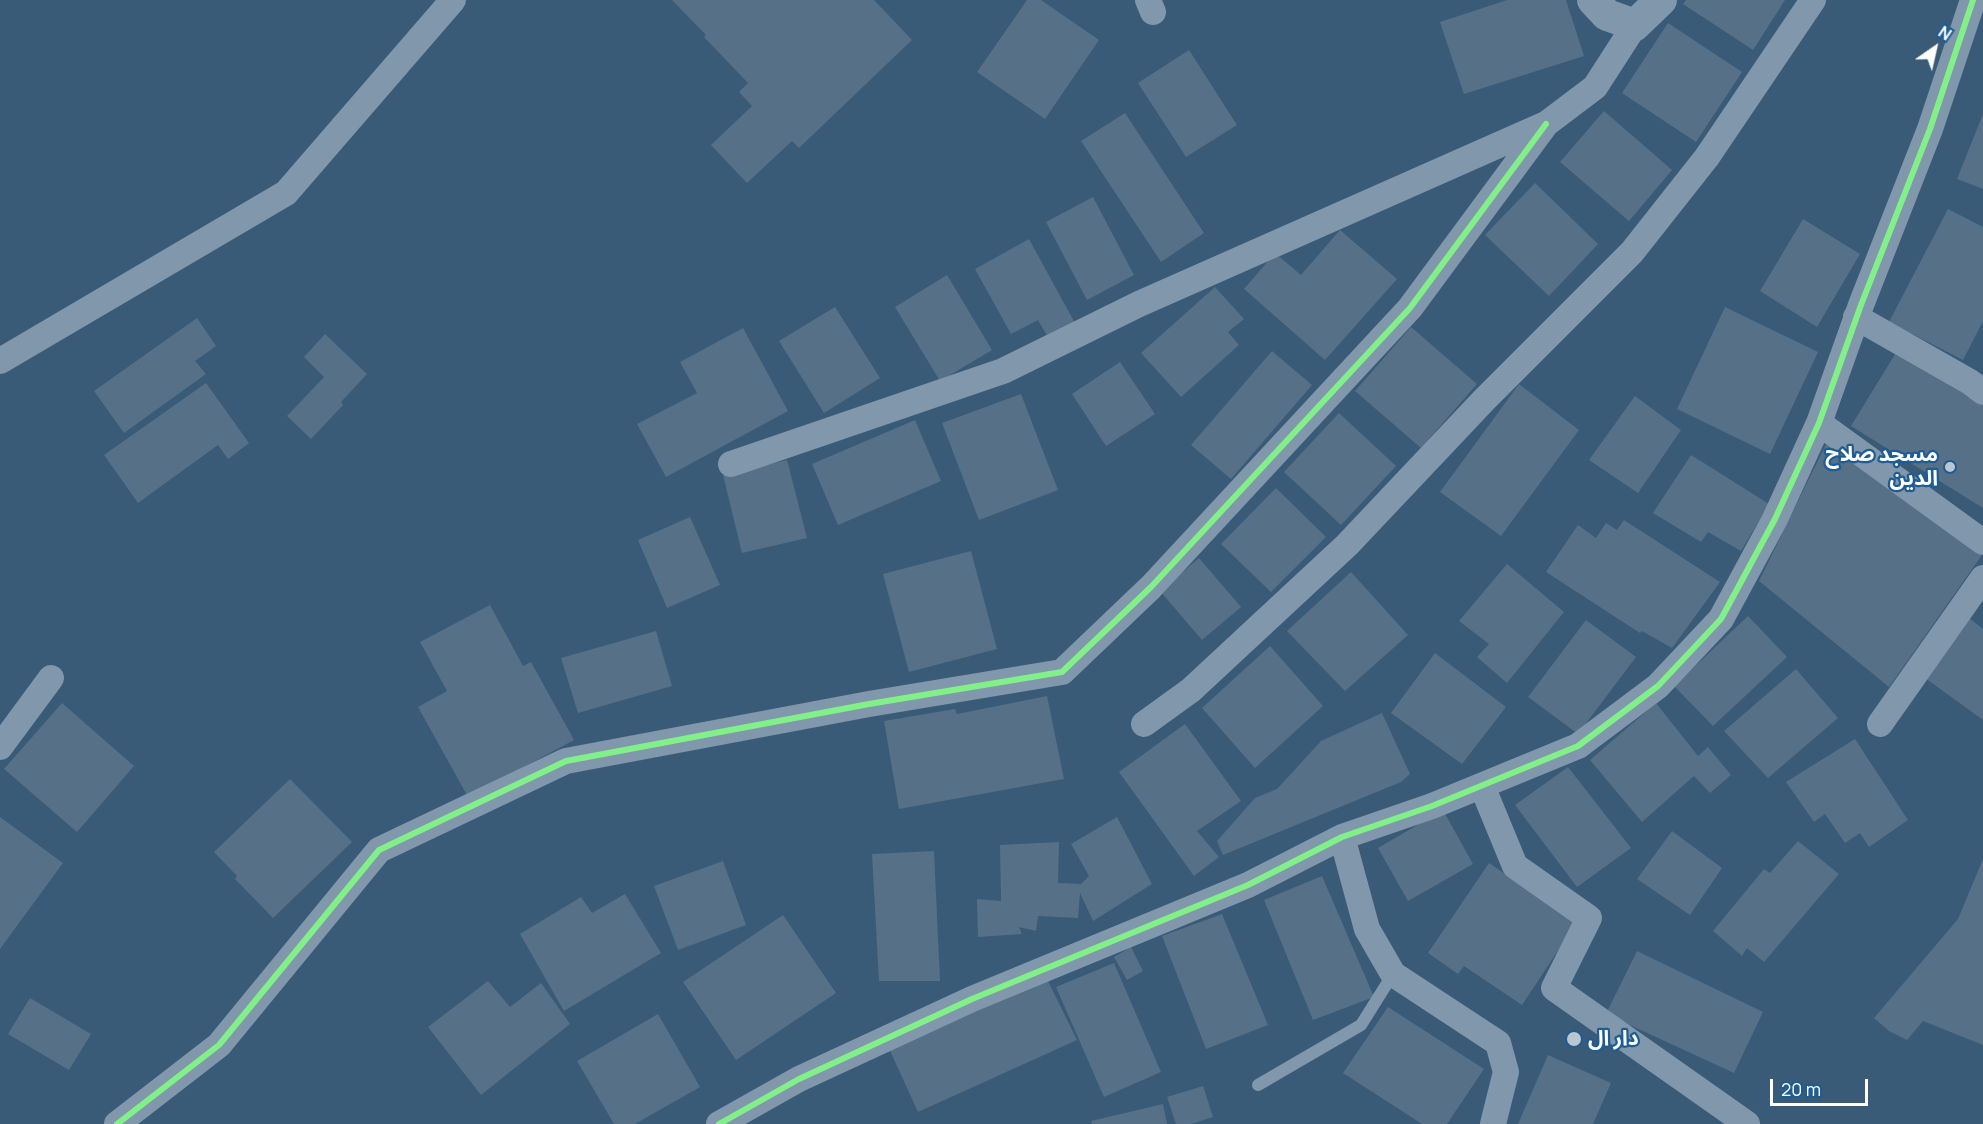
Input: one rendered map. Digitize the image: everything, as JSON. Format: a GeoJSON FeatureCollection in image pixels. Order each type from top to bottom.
{"type":"FeatureCollection","features":[{"type":"Feature","properties":{"kind":"street"},"geometry":{"type":"LineString","coordinates":[[0,361],[286,193],[453,0]]}},
{"type":"Feature","properties":{"kind":"street"},"geometry":{"type":"LineString","coordinates":[[1593,0],[1607,15],[1635,25]]}},
{"type":"Feature","properties":{"kind":"street"},"geometry":{"type":"LineString","coordinates":[[731,464],[1003,370],[1140,304],[1546,124],[1595,87],[1635,25],[1661,0]]}},
{"type":"Feature","properties":{"kind":"street"},"geometry":{"type":"LineString","coordinates":[[1144,724],[1191,690],[1347,545],[1484,400],[1632,252],[1707,157],[1813,0]]}},
{"type":"Feature","properties":{"kind":"street"},"geometry":{"type":"LineString","coordinates":[[719,1124],[799,1078],[961,1004],[1248,885],[1342,837],[1432,807],[1578,746],[1658,686],[1721,619],[1775,519],[1819,423],[1856,317],[1930,129],[1973,0]]}},
{"type":"Feature","properties":{"kind":"street"},"geometry":{"type":"LineString","coordinates":[[117,1124],[219,1045],[379,850],[566,761],[858,706],[1062,672],[1151,587],[1410,308],[1546,124]]}},
{"type":"Feature","properties":{"kind":"street"},"geometry":{"type":"LineString","coordinates":[[1856,317],[1970,382],[1983,392]]}},
{"type":"Feature","properties":{"kind":"street"},"geometry":{"type":"LineString","coordinates":[[1819,423],[1983,542]]}},
{"type":"Feature","properties":{"kind":"street"},"geometry":{"type":"LineString","coordinates":[[1880,724],[1983,578]]}},
{"type":"Feature","properties":{"kind":"street"},"geometry":{"type":"LineString","coordinates":[[0,747],[51,678]]}},
{"type":"Feature","properties":{"kind":"street"},"geometry":{"type":"LineString","coordinates":[[1482,786],[1515,866],[1589,918],[1554,988],[1747,1124]]}},
{"type":"Feature","properties":{"kind":"street"},"geometry":{"type":"LineString","coordinates":[[1342,837],[1367,929],[1393,974],[1498,1043],[1506,1072],[1493,1124]]}},
{"type":"Feature","properties":{"kind":"lane"},"geometry":{"type":"LineString","coordinates":[[1258,1085],[1361,1025],[1393,974]]}},
{"type":"Feature","properties":{"kind":"building"},"geometry":{"type":"Polygon","coordinates":[[[672,0],[874,0],[912,40],[799,148],[792,141],[747,183],[711,145],[752,106],[739,92],[748,83],[672,0]]]}},
{"type":"Feature","properties":{"kind":"building"},"geometry":{"type":"Polygon","coordinates":[[[1027,0],[1041,0],[1099,40],[1045,119],[977,72],[1027,0]]]}},
{"type":"Feature","properties":{"kind":"building"},"geometry":{"type":"Polygon","coordinates":[[[1507,0],[1566,0],[1584,56],[1464,94],[1440,22],[1507,0]]]}},
{"type":"Feature","properties":{"kind":"building"},"geometry":{"type":"Polygon","coordinates":[[[1686,0],[1785,0],[1753,50],[1683,4],[1686,0]]]}},
{"type":"Feature","properties":{"kind":"building"},"geometry":{"type":"Polygon","coordinates":[[[1668,23],[1742,72],[1696,142],[1622,93],[1668,23]]]}},
{"type":"Feature","properties":{"kind":"building"},"geometry":{"type":"Polygon","coordinates":[[[1189,50],[1237,125],[1186,157],[1138,83],[1189,50]]]}},
{"type":"Feature","properties":{"kind":"building"},"geometry":{"type":"Polygon","coordinates":[[[1604,111],[1672,170],[1629,221],[1560,162],[1604,111]]]}},
{"type":"Feature","properties":{"kind":"building"},"geometry":{"type":"Polygon","coordinates":[[[1125,113],[1204,233],[1161,262],[1081,141],[1125,113]]]}},
{"type":"Feature","properties":{"kind":"building"},"geometry":{"type":"Polygon","coordinates":[[[1983,114],[1983,189],[1957,179],[1983,114]]]}},
{"type":"Feature","properties":{"kind":"building"},"geometry":{"type":"Polygon","coordinates":[[[1535,183],[1598,244],[1549,296],[1485,235],[1535,183]]]}},
{"type":"Feature","properties":{"kind":"building"},"geometry":{"type":"Polygon","coordinates":[[[1093,197],[1134,275],[1087,300],[1046,222],[1093,197]]]}},
{"type":"Feature","properties":{"kind":"building"},"geometry":{"type":"Polygon","coordinates":[[[1948,209],[1983,227],[1983,321],[1963,360],[1889,322],[1948,209]]]}},
{"type":"Feature","properties":{"kind":"building"},"geometry":{"type":"Polygon","coordinates":[[[1803,219],[1860,254],[1817,327],[1760,291],[1803,219]]]}},
{"type":"Feature","properties":{"kind":"building"},"geometry":{"type":"Polygon","coordinates":[[[1340,230],[1397,279],[1325,360],[1244,289],[1275,253],[1301,275],[1340,230]]]}},
{"type":"Feature","properties":{"kind":"building"},"geometry":{"type":"Polygon","coordinates":[[[1029,239],[1076,325],[1049,339],[1038,320],[1011,334],[975,269],[1029,239]]]}},
{"type":"Feature","properties":{"kind":"building"},"geometry":{"type":"Polygon","coordinates":[[[947,275],[992,350],[940,381],[895,307],[947,275]]]}},
{"type":"Feature","properties":{"kind":"building"},"geometry":{"type":"Polygon","coordinates":[[[1215,287],[1244,319],[1228,332],[1239,345],[1181,397],[1141,353],[1215,287]]]}},
{"type":"Feature","properties":{"kind":"building"},"geometry":{"type":"Polygon","coordinates":[[[835,307],[880,378],[824,413],[779,341],[835,307]]]}},
{"type":"Feature","properties":{"kind":"building"},"geometry":{"type":"Polygon","coordinates":[[[1725,307],[1818,352],[1770,454],[1677,409],[1725,307]]]}},
{"type":"Feature","properties":{"kind":"building"},"geometry":{"type":"Polygon","coordinates":[[[197,318],[216,346],[195,361],[206,374],[124,433],[94,391],[197,318]]]}},
{"type":"Feature","properties":{"kind":"building"},"geometry":{"type":"Polygon","coordinates":[[[1411,327],[1477,384],[1421,448],[1355,391],[1411,327]]]}},
{"type":"Feature","properties":{"kind":"building"},"geometry":{"type":"Polygon","coordinates":[[[743,328],[788,411],[666,477],[637,424],[697,393],[680,362],[743,328]]]}},
{"type":"Feature","properties":{"kind":"building"},"geometry":{"type":"Polygon","coordinates":[[[325,334],[367,374],[341,402],[343,405],[311,439],[287,416],[324,377],[304,357],[325,334]]]}},
{"type":"Feature","properties":{"kind":"building"},"geometry":{"type":"Polygon","coordinates":[[[1272,351],[1312,385],[1231,479],[1191,445],[1272,351]]]}},
{"type":"Feature","properties":{"kind":"building","name":"مسجد صلاح الدين"},"geometry":{"type":"Polygon","coordinates":[[[1897,351],[1983,405],[1983,508],[1851,426],[1897,351]]]}},
{"type":"Feature","properties":{"kind":"building"},"geometry":{"type":"Polygon","coordinates":[[[1120,362],[1155,414],[1106,446],[1072,394],[1120,362]]]}},
{"type":"Feature","properties":{"kind":"building"},"geometry":{"type":"Polygon","coordinates":[[[206,383],[249,443],[228,459],[218,445],[138,503],[104,455],[206,383]]]}},
{"type":"Feature","properties":{"kind":"building"},"geometry":{"type":"Polygon","coordinates":[[[1519,384],[1579,430],[1501,536],[1440,492],[1519,384]]]}},
{"type":"Feature","properties":{"kind":"building"},"geometry":{"type":"Polygon","coordinates":[[[1021,394],[1058,490],[979,520],[942,423],[1021,394]]]}},
{"type":"Feature","properties":{"kind":"building"},"geometry":{"type":"Polygon","coordinates":[[[1635,396],[1681,430],[1638,493],[1589,460],[1635,396]]]}},
{"type":"Feature","properties":{"kind":"building"},"geometry":{"type":"Polygon","coordinates":[[[1339,413],[1396,466],[1341,525],[1284,472],[1339,413]]]}},
{"type":"Feature","properties":{"kind":"building"},"geometry":{"type":"Polygon","coordinates":[[[915,420],[941,481],[838,525],[812,464],[915,420]]]}},
{"type":"Feature","properties":{"kind":"building"},"geometry":{"type":"Polygon","coordinates":[[[1826,444],[1982,555],[1889,687],[1759,581],[1826,444]]]}},
{"type":"Feature","properties":{"kind":"building"},"geometry":{"type":"Polygon","coordinates":[[[1691,455],[1769,504],[1741,551],[1708,532],[1701,542],[1653,513],[1691,455]]]}},
{"type":"Feature","properties":{"kind":"building"},"geometry":{"type":"Polygon","coordinates":[[[787,460],[807,538],[742,553],[723,475],[787,460]]]}},
{"type":"Feature","properties":{"kind":"building"},"geometry":{"type":"Polygon","coordinates":[[[1276,488],[1326,537],[1271,592],[1221,544],[1276,488]]]}},
{"type":"Feature","properties":{"kind":"building"},"geometry":{"type":"Polygon","coordinates":[[[690,517],[720,585],[667,608],[638,540],[690,517]]]}},
{"type":"Feature","properties":{"kind":"building"},"geometry":{"type":"Polygon","coordinates":[[[1624,520],[1720,582],[1672,648],[1642,631],[1640,633],[1546,572],[1578,525],[1596,538],[1606,523],[1617,530],[1624,520]]]}},
{"type":"Feature","properties":{"kind":"building"},"geometry":{"type":"Polygon","coordinates":[[[971,551],[997,649],[909,672],[883,574],[971,551]]]}},
{"type":"Feature","properties":{"kind":"building"},"geometry":{"type":"Polygon","coordinates":[[[1199,558],[1241,607],[1202,640],[1160,591],[1199,558]]]}},
{"type":"Feature","properties":{"kind":"building"},"geometry":{"type":"Polygon","coordinates":[[[1507,564],[1564,612],[1507,683],[1477,657],[1489,644],[1459,621],[1507,564]]]}},
{"type":"Feature","properties":{"kind":"building"},"geometry":{"type":"Polygon","coordinates":[[[1351,572],[1408,635],[1345,691],[1287,631],[1351,572]]]}},
{"type":"Feature","properties":{"kind":"building"},"geometry":{"type":"Polygon","coordinates":[[[490,605],[523,666],[531,662],[574,740],[468,797],[418,707],[447,691],[420,642],[490,605]]]}},
{"type":"Feature","properties":{"kind":"building"},"geometry":{"type":"Polygon","coordinates":[[[1748,616],[1787,657],[1713,726],[1674,686],[1748,616]]]}},
{"type":"Feature","properties":{"kind":"building"},"geometry":{"type":"Polygon","coordinates":[[[1969,618],[1983,629],[1983,720],[1925,678],[1969,618]]]}},
{"type":"Feature","properties":{"kind":"building"},"geometry":{"type":"Polygon","coordinates":[[[1586,620],[1636,657],[1578,734],[1528,697],[1586,620]]]}},
{"type":"Feature","properties":{"kind":"building"},"geometry":{"type":"Polygon","coordinates":[[[656,631],[672,686],[578,713],[561,658],[656,631]]]}},
{"type":"Feature","properties":{"kind":"building"},"geometry":{"type":"Polygon","coordinates":[[[1270,646],[1323,706],[1255,768],[1202,708],[1270,646]]]}},
{"type":"Feature","properties":{"kind":"building"},"geometry":{"type":"Polygon","coordinates":[[[1435,653],[1506,707],[1462,764],[1391,713],[1435,653]]]}},
{"type":"Feature","properties":{"kind":"building"},"geometry":{"type":"Polygon","coordinates":[[[1796,669],[1838,718],[1768,778],[1724,731],[1796,669]]]}},
{"type":"Feature","properties":{"kind":"building"},"geometry":{"type":"Polygon","coordinates":[[[1047,696],[1064,779],[899,809],[884,721],[955,709],[957,714],[1047,696]]]}},
{"type":"Feature","properties":{"kind":"building"},"geometry":{"type":"Polygon","coordinates":[[[62,703],[134,766],[77,832],[4,769],[62,703]]]}},
{"type":"Feature","properties":{"kind":"building"},"geometry":{"type":"Polygon","coordinates":[[[1656,703],[1698,756],[1708,747],[1731,775],[1710,793],[1694,776],[1642,822],[1590,760],[1656,703]]]}},
{"type":"Feature","properties":{"kind":"building"},"geometry":{"type":"Polygon","coordinates":[[[1382,713],[1410,774],[1401,782],[1223,855],[1217,841],[1255,798],[1277,789],[1321,741],[1382,713]]]}},
{"type":"Feature","properties":{"kind":"building"},"geometry":{"type":"Polygon","coordinates":[[[1185,724],[1241,801],[1197,831],[1219,857],[1194,876],[1119,772],[1185,724]]]}},
{"type":"Feature","properties":{"kind":"building"},"geometry":{"type":"Polygon","coordinates":[[[1855,739],[1908,820],[1869,847],[1860,833],[1845,843],[1825,814],[1814,822],[1786,782],[1855,739]]]}},
{"type":"Feature","properties":{"kind":"building"},"geometry":{"type":"Polygon","coordinates":[[[1568,767],[1631,848],[1577,887],[1515,805],[1568,767]]]}},
{"type":"Feature","properties":{"kind":"building"},"geometry":{"type":"Polygon","coordinates":[[[290,779],[352,842],[273,918],[235,879],[237,876],[214,852],[290,779]]]}},
{"type":"Feature","properties":{"kind":"building"},"geometry":{"type":"Polygon","coordinates":[[[1443,810],[1473,864],[1408,901],[1378,848],[1443,810]]]}},
{"type":"Feature","properties":{"kind":"building"},"geometry":{"type":"Polygon","coordinates":[[[0,817],[63,863],[0,949],[0,817]]]}},
{"type":"Feature","properties":{"kind":"building"},"geometry":{"type":"Polygon","coordinates":[[[1117,817],[1152,884],[1093,921],[1080,893],[1078,918],[1038,916],[1036,931],[1019,927],[1022,934],[978,937],[977,899],[1001,901],[1000,845],[1059,842],[1058,883],[1081,884],[1089,876],[1071,844],[1117,817]]]}},
{"type":"Feature","properties":{"kind":"building"},"geometry":{"type":"Polygon","coordinates":[[[1672,831],[1722,868],[1690,915],[1637,879],[1672,831]]]}},
{"type":"Feature","properties":{"kind":"building"},"geometry":{"type":"Polygon","coordinates":[[[1798,841],[1839,874],[1764,962],[1747,948],[1742,956],[1713,931],[1764,869],[1770,873],[1798,841]]]}},
{"type":"Feature","properties":{"kind":"building"},"geometry":{"type":"Polygon","coordinates":[[[934,851],[940,981],[879,981],[872,854],[934,851]]]}},
{"type":"Feature","properties":{"kind":"building"},"geometry":{"type":"Polygon","coordinates":[[[1983,859],[1983,1045],[1923,1021],[1907,1040],[1889,1031],[1874,1018],[1958,919],[1983,859]]]}},
{"type":"Feature","properties":{"kind":"building"},"geometry":{"type":"Polygon","coordinates":[[[723,861],[746,925],[678,950],[654,886],[723,861]]]}},
{"type":"Feature","properties":{"kind":"building"},"geometry":{"type":"Polygon","coordinates":[[[1489,863],[1577,922],[1522,1005],[1464,966],[1458,974],[1428,953],[1489,863]]]}},
{"type":"Feature","properties":{"kind":"building"},"geometry":{"type":"Polygon","coordinates":[[[1322,876],[1374,997],[1313,1020],[1264,900],[1322,876]]]}},
{"type":"Feature","properties":{"kind":"building"},"geometry":{"type":"Polygon","coordinates":[[[625,894],[661,953],[564,1011],[520,934],[581,897],[592,913],[625,894]]]}},
{"type":"Feature","properties":{"kind":"building"},"geometry":{"type":"Polygon","coordinates":[[[1222,914],[1268,1025],[1206,1049],[1162,936],[1222,914]]]}},
{"type":"Feature","properties":{"kind":"building"},"geometry":{"type":"Polygon","coordinates":[[[783,915],[836,993],[736,1060],[683,982],[783,915]]]}},
{"type":"Feature","properties":{"kind":"building"},"geometry":{"type":"Polygon","coordinates":[[[1131,947],[1143,971],[1127,980],[1114,957],[1131,947]]]}},
{"type":"Feature","properties":{"kind":"building"},"geometry":{"type":"Polygon","coordinates":[[[1637,951],[1763,1012],[1734,1073],[1606,1014],[1637,951]]]}},
{"type":"Feature","properties":{"kind":"building"},"geometry":{"type":"Polygon","coordinates":[[[1114,963],[1161,1072],[1104,1097],[1056,987],[1114,963]]]}},
{"type":"Feature","properties":{"kind":"building"},"geometry":{"type":"Polygon","coordinates":[[[1044,973],[1077,1040],[918,1112],[886,1042],[1044,973]]]}},
{"type":"Feature","properties":{"kind":"building"},"geometry":{"type":"Polygon","coordinates":[[[488,981],[510,1007],[541,983],[570,1024],[481,1095],[428,1027],[488,981]]]}},
{"type":"Feature","properties":{"kind":"building"},"geometry":{"type":"Polygon","coordinates":[[[30,998],[91,1034],[69,1070],[8,1034],[30,998]]]}},
{"type":"Feature","properties":{"kind":"building"},"geometry":{"type":"Polygon","coordinates":[[[1388,1007],[1484,1069],[1447,1124],[1422,1124],[1343,1073],[1388,1007]]]}},
{"type":"Feature","properties":{"kind":"building"},"geometry":{"type":"Polygon","coordinates":[[[658,1014],[700,1087],[635,1124],[614,1124],[577,1061],[658,1014]]]}},
{"type":"Feature","properties":{"kind":"building"},"geometry":{"type":"Polygon","coordinates":[[[1548,1055],[1611,1083],[1593,1124],[1518,1124],[1548,1055]]]}},
{"type":"Feature","properties":{"kind":"building"},"geometry":{"type":"Polygon","coordinates":[[[1203,1086],[1213,1117],[1191,1124],[1176,1124],[1167,1097],[1203,1086]]]}},
{"type":"Feature","properties":{"kind":"building"},"geometry":{"type":"Polygon","coordinates":[[[1163,1104],[1167,1124],[1092,1124],[1091,1121],[1163,1104]]]}},
{"type":"Feature","properties":{"kind":"cycle path"},"geometry":{"type":"LineString","coordinates":[[719,1124],[799,1079],[972,999],[1248,885],[1342,837],[1432,806],[1578,746],[1658,686],[1721,619],[1775,519],[1819,423],[1861,305],[1930,129],[1973,0]]}},
{"type":"Feature","properties":{"kind":"cycle path"},"geometry":{"type":"LineString","coordinates":[[117,1124],[219,1045],[379,850],[566,761],[869,704],[1062,672],[1151,587],[1410,308],[1546,124]]}},
{"type":"Feature","properties":{"kind":"place","name":"مسجد صلاح الدين"},"geometry":{"type":"Point","coordinates":[1950,467]}},
{"type":"Feature","properties":{"kind":"place","name":"دار ال"},"geometry":{"type":"Point","coordinates":[1574,1039]}}]}
